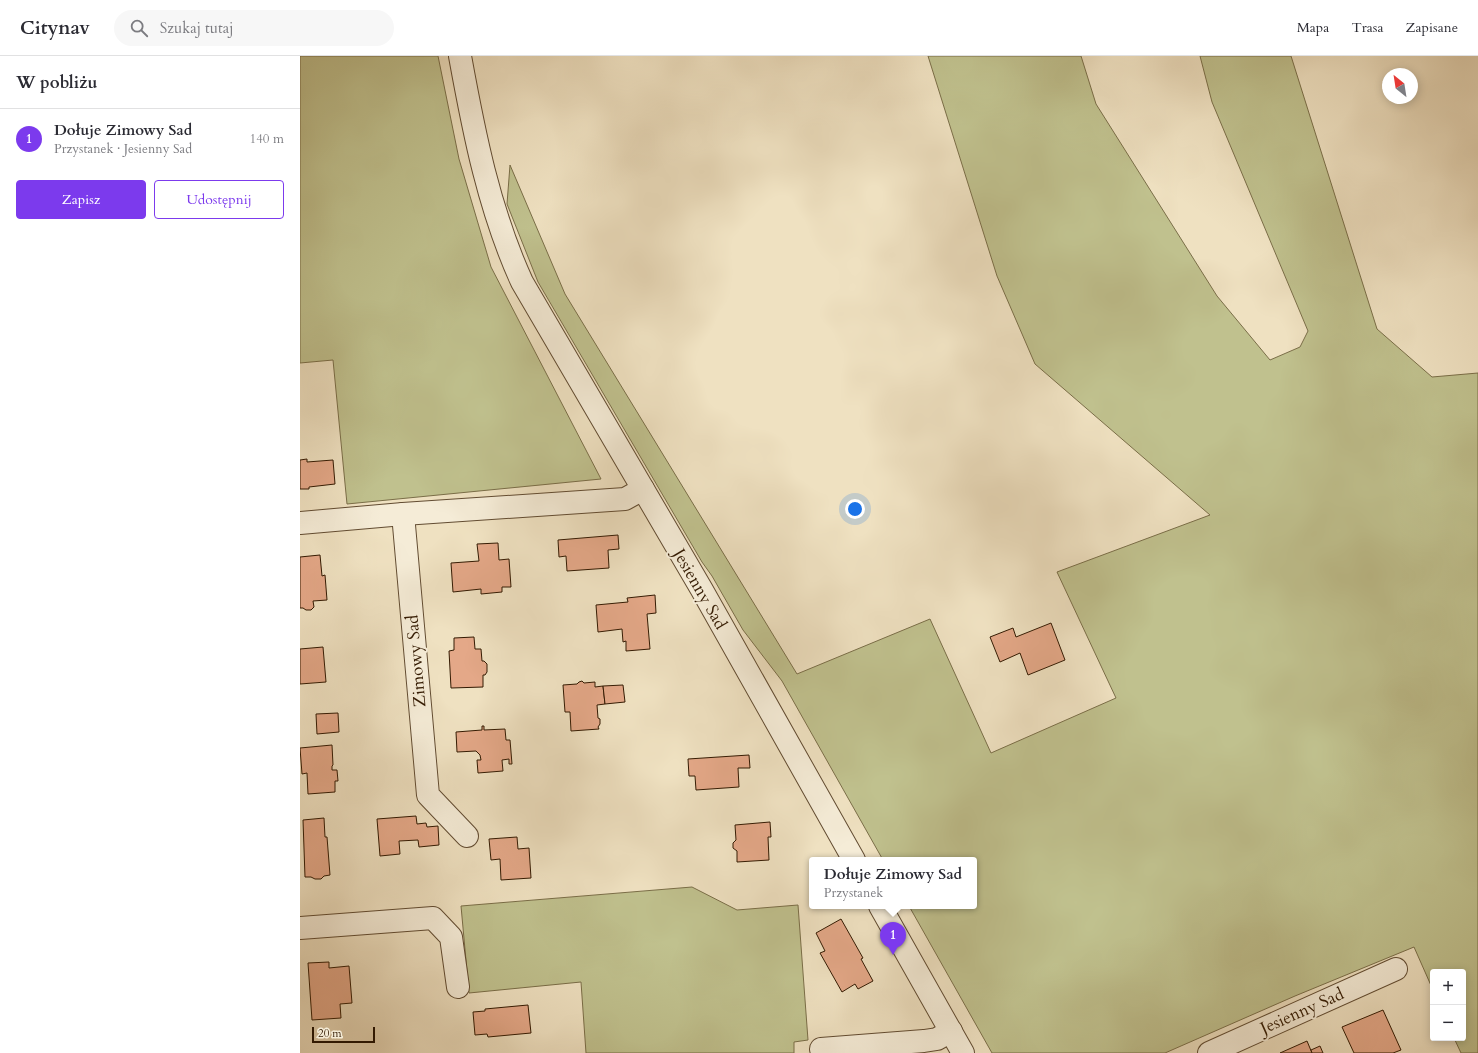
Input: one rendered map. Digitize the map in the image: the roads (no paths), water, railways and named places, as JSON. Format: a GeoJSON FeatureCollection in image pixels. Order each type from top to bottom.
{"type":"FeatureCollection","features":[{"type":"Feature","properties":{"kind":"street","name":"Jesienny Sad"},"geometry":{"type":"LineString","coordinates":[[460,56],[474,130],[492,203],[514,263],[526,289],[643,489],[852,857]]}},
{"type":"Feature","properties":{"kind":"street"},"geometry":{"type":"LineString","coordinates":[[300,523],[403,514],[625,499],[643,489]]}},
{"type":"Feature","properties":{"kind":"street","name":"Zimowy Sad"},"geometry":{"type":"LineString","coordinates":[[403,514],[428,795],[467,836]]}},
{"type":"Feature","properties":{"kind":"street"},"geometry":{"type":"LineString","coordinates":[[882,909],[963,1053]]}},
{"type":"Feature","properties":{"kind":"street"},"geometry":{"type":"LineString","coordinates":[[300,928],[433,918],[451,937],[458,987]]}},
{"type":"Feature","properties":{"kind":"street","name":"Jesienny Sad"},"geometry":{"type":"LineString","coordinates":[[1209,1053],[1396,969]]}},
{"type":"Feature","properties":{"kind":"street"},"geometry":{"type":"LineString","coordinates":[[821,1049],[924,1041],[937,1039],[951,1031]]}},
{"type":"Feature","properties":{"kind":"place","name":"Dołuje Zimowy Sad"},"geometry":{"type":"Point","coordinates":[893,955]}}]}
